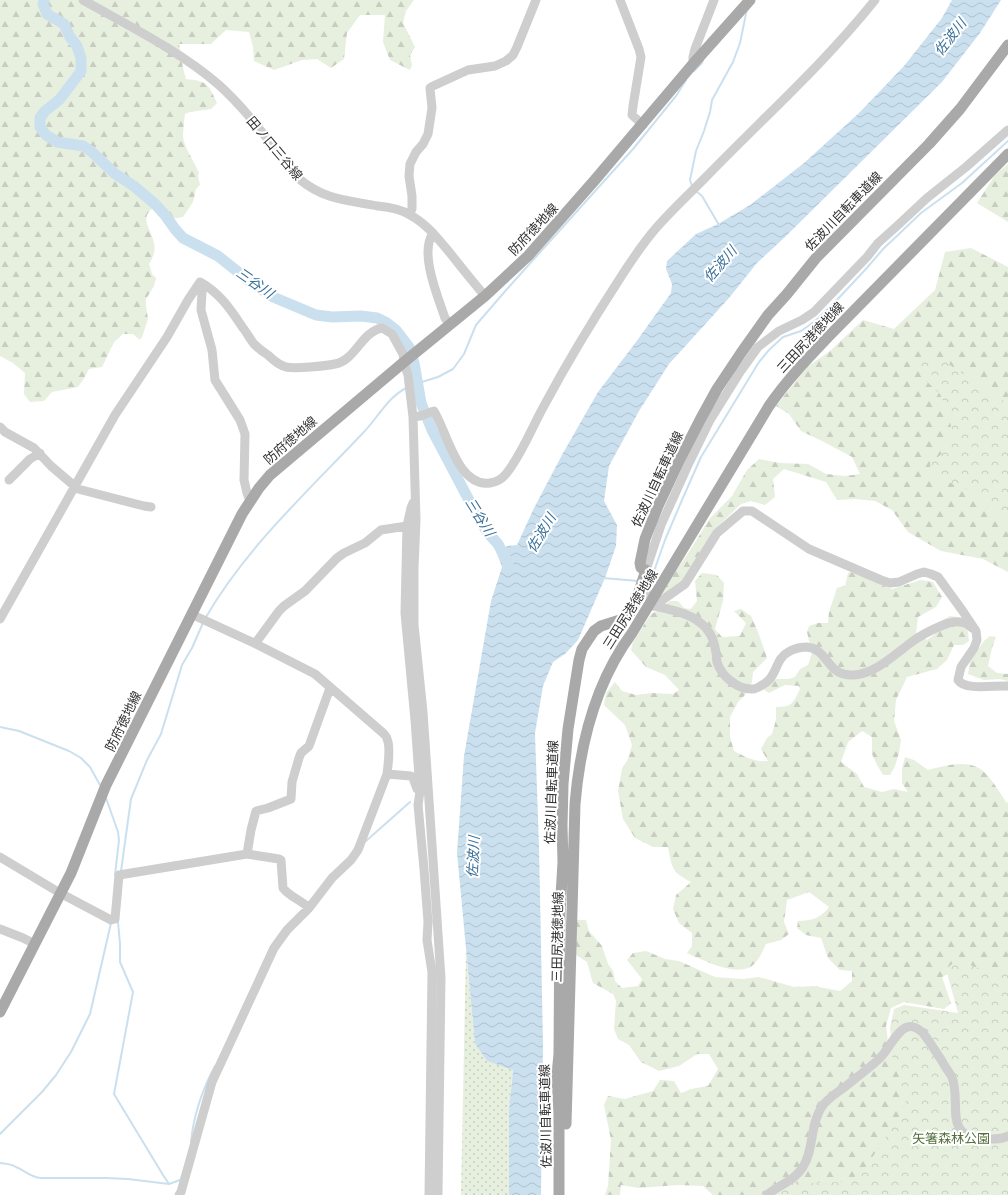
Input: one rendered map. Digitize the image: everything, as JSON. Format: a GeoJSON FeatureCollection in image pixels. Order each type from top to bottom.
{"type":"FeatureCollection","features":[{"type":"Feature","properties":{"kind":"main road","name":"防府徳地線"},"geometry":{"type":"LineString","coordinates":[[0,1012],[80,852],[106,785],[239,519],[250,500],[270,475],[485,296],[528,256],[750,0]]}},
{"type":"Feature","properties":{"kind":"main road","name":"佐波川自転車道線"},"geometry":{"type":"LineString","coordinates":[[559,1195],[559,1114],[557,1075],[566,913],[562,826],[563,784],[570,715],[582,649],[594,631],[601,626],[623,619],[627,616],[636,601],[645,572],[641,568],[640,563],[645,539],[658,506],[700,420],[717,389],[741,353],[768,315],[816,258],[929,144],[960,109],[1008,45]]}},
{"type":"Feature","properties":{"kind":"main road","name":"三田尻港徳地線"},"geometry":{"type":"LineString","coordinates":[[564,1195],[566,913],[577,778],[590,718],[599,691],[620,649],[651,606],[655,595],[769,406],[781,389],[801,365],[1008,154]]}},
{"type":"Feature","properties":{"kind":"street","name":"田ノ口三谷線"},"geometry":{"type":"LineString","coordinates":[[83,0],[177,54],[203,71],[236,101],[298,178],[308,186],[321,194],[334,198],[384,206],[409,214],[423,223],[485,296]]}},
{"type":"Feature","properties":{"kind":"street"},"geometry":{"type":"LineString","coordinates":[[409,214],[412,208],[409,176],[410,164],[428,134],[432,108],[430,88],[468,70],[495,66],[506,61],[513,55],[517,47],[536,0]]}},
{"type":"Feature","properties":{"kind":"street"},"geometry":{"type":"LineString","coordinates":[[620,0],[641,57],[632,115],[643,125]]}},
{"type":"Feature","properties":{"kind":"street"},"geometry":{"type":"LineString","coordinates":[[693,64],[695,49],[714,0]]}},
{"type":"Feature","properties":{"kind":"street"},"geometry":{"type":"LineString","coordinates":[[421,416],[434,411],[459,463],[471,479],[489,483],[498,480],[504,475],[520,451],[567,363],[624,272],[656,227],[825,57],[875,0]]}},
{"type":"Feature","properties":{"kind":"street"},"geometry":{"type":"LineString","coordinates":[[645,572],[661,524],[707,428],[740,372],[758,347],[778,331],[802,320],[814,312],[867,257],[878,243],[927,198],[966,167],[1008,130]]}},
{"type":"Feature","properties":{"kind":"street"},"geometry":{"type":"LineString","coordinates":[[433,233],[429,238],[428,265],[445,318],[450,324]]}},
{"type":"Feature","properties":{"kind":"street"},"geometry":{"type":"LineString","coordinates":[[200,282],[219,295],[254,343],[285,367],[326,366],[342,363],[350,357],[371,333],[382,328],[392,334],[404,354],[409,358],[408,375],[421,416],[416,501],[414,625],[423,712],[440,978],[438,1195]]}},
{"type":"Feature","properties":{"kind":"street"},"geometry":{"type":"LineString","coordinates":[[0,619],[115,415],[139,380],[200,282]]}},
{"type":"Feature","properties":{"kind":"street"},"geometry":{"type":"LineString","coordinates":[[200,282],[202,292],[201,310],[212,350],[215,380],[240,420],[245,434],[244,480],[250,500]]}},
{"type":"Feature","properties":{"kind":"street"},"geometry":{"type":"LineString","coordinates":[[0,426],[5,432],[34,448],[51,466],[78,489],[151,507]]}},
{"type":"Feature","properties":{"kind":"street"},"geometry":{"type":"LineString","coordinates":[[8,480],[30,459],[40,453]]}},
{"type":"Feature","properties":{"kind":"street"},"geometry":{"type":"LineString","coordinates":[[416,501],[413,502],[407,526],[405,613],[420,791],[418,805],[428,922],[427,940],[432,972],[429,1195]]}},
{"type":"Feature","properties":{"kind":"street"},"geometry":{"type":"LineString","coordinates":[[651,606],[685,584],[718,533],[743,511],[748,510],[752,511],[809,549],[881,580],[890,583],[899,582],[924,572],[938,577],[976,631],[977,640],[974,648],[961,667],[958,680],[960,683],[968,686],[1008,686]]}},
{"type":"Feature","properties":{"kind":"street"},"geometry":{"type":"LineString","coordinates":[[256,644],[279,611],[305,591],[337,558],[365,543],[381,530],[407,526]]}},
{"type":"Feature","properties":{"kind":"street"},"geometry":{"type":"LineString","coordinates":[[640,590],[655,595]]}},
{"type":"Feature","properties":{"kind":"street"},"geometry":{"type":"LineString","coordinates":[[651,606],[680,611],[695,619],[706,628],[713,638],[717,662],[723,674],[731,681],[742,687],[754,689],[769,680],[784,654],[797,647],[809,647],[820,652],[836,672],[845,675],[856,675],[881,665],[928,631],[950,623],[959,622],[966,624],[976,631]]}},
{"type":"Feature","properties":{"kind":"street"},"geometry":{"type":"LineString","coordinates":[[179,1195],[212,1082],[274,948],[287,930],[332,878],[351,860],[360,847],[386,774],[389,751],[388,739],[315,674],[256,644],[191,614]]}},
{"type":"Feature","properties":{"kind":"street"},"geometry":{"type":"LineString","coordinates":[[247,854],[256,811],[291,799],[292,782],[299,758],[301,753],[309,746],[330,688]]}},
{"type":"Feature","properties":{"kind":"street"},"geometry":{"type":"LineString","coordinates":[[386,774],[410,776],[413,778],[427,827],[430,827]]}},
{"type":"Feature","properties":{"kind":"street"},"geometry":{"type":"LineString","coordinates":[[0,857],[60,893],[107,919],[113,920],[115,919],[119,875],[247,854],[281,860],[283,888],[308,906]]}},
{"type":"Feature","properties":{"kind":"street"},"geometry":{"type":"LineString","coordinates":[[0,929],[35,944]]}},
{"type":"Feature","properties":{"kind":"street"},"geometry":{"type":"LineString","coordinates":[[430,957],[434,932],[437,929]]}},
{"type":"Feature","properties":{"kind":"street"},"geometry":{"type":"LineString","coordinates":[[767,1195],[788,1182],[803,1166],[821,1108],[829,1099],[881,1058],[900,1032],[907,1027],[918,1028],[923,1033],[951,1075],[955,1092],[956,1121],[960,1129],[966,1135],[974,1138],[996,1140],[1008,1136]]}},
{"type":"Feature","properties":{"kind":"street"},"geometry":{"type":"LineString","coordinates":[[557,1075],[565,1095],[559,1114]]}},
{"type":"Feature","properties":{"kind":"green space"},"geometry":{"type":"Polygon","coordinates":[[[0,0],[414,0],[406,11],[403,23],[415,47],[410,55],[412,65],[410,70],[390,60],[383,42],[385,15],[360,15],[347,33],[344,59],[331,68],[317,59],[302,60],[274,70],[254,61],[253,47],[249,32],[226,30],[211,44],[179,44],[186,79],[203,82],[209,88],[217,103],[211,109],[185,114],[183,137],[187,150],[199,173],[198,176],[200,185],[196,189],[193,202],[183,217],[171,219],[163,209],[156,206],[150,210],[147,215],[146,219],[155,249],[149,264],[152,274],[156,278],[154,286],[146,299],[148,319],[142,337],[140,340],[133,334],[123,334],[114,342],[102,367],[89,369],[78,387],[52,392],[44,401],[30,402],[24,394],[25,373],[13,363],[0,356],[0,0]]]}},
{"type":"Feature","properties":{"kind":"green space"},"geometry":{"type":"Polygon","coordinates":[[[1008,164],[1008,222],[977,203],[995,175],[1008,164]]]}},
{"type":"Feature","properties":{"kind":"green space"},"geometry":{"type":"Polygon","coordinates":[[[971,248],[1008,267],[1008,572],[983,559],[941,551],[908,532],[892,510],[875,501],[855,499],[837,500],[826,482],[784,469],[773,479],[775,497],[765,505],[751,501],[741,504],[714,530],[688,576],[664,597],[661,592],[689,552],[710,518],[732,496],[747,470],[759,459],[780,463],[808,464],[826,474],[845,476],[860,474],[852,457],[801,431],[789,414],[776,406],[807,367],[830,351],[863,320],[894,329],[935,290],[945,252],[971,248]]]}},
{"type":"Feature","properties":{"kind":"green space"},"geometry":{"type":"Polygon","coordinates":[[[930,357],[938,357],[1008,404],[1008,526],[971,491],[931,475],[930,463],[943,453],[950,440],[952,430],[947,411],[940,394],[920,375],[919,368],[922,361],[930,357]]]}},
{"type":"Feature","properties":{"kind":"green space"},"geometry":{"type":"Polygon","coordinates":[[[851,572],[892,589],[921,580],[933,582],[942,597],[936,607],[918,617],[916,633],[927,640],[935,634],[941,621],[950,616],[963,618],[968,632],[969,641],[963,645],[954,645],[947,660],[937,669],[907,677],[896,700],[894,721],[901,740],[895,766],[890,775],[883,775],[872,754],[872,737],[862,731],[848,742],[841,762],[857,774],[864,787],[882,792],[894,789],[908,792],[902,783],[902,769],[905,757],[914,760],[928,770],[944,766],[968,764],[982,770],[991,779],[1008,803],[1008,991],[956,970],[942,977],[951,1003],[944,1009],[904,1002],[891,1008],[886,1026],[888,1042],[1008,1195],[713,1195],[703,1186],[678,1185],[639,1188],[621,1185],[620,1195],[605,1195],[608,1186],[611,1140],[604,1105],[608,1096],[625,1099],[653,1091],[660,1080],[674,1081],[681,1093],[691,1089],[708,1086],[718,1069],[709,1054],[697,1054],[679,1066],[659,1071],[641,1062],[629,1045],[618,1039],[614,1029],[616,1001],[613,994],[593,983],[587,962],[576,955],[576,920],[586,920],[589,931],[602,946],[608,964],[613,971],[615,981],[622,988],[638,986],[642,979],[627,960],[633,953],[646,951],[665,959],[679,961],[715,977],[742,979],[759,977],[794,987],[814,986],[840,991],[852,981],[852,971],[840,970],[828,958],[821,938],[806,935],[797,928],[798,921],[815,918],[823,914],[829,907],[809,892],[787,900],[784,922],[789,934],[781,940],[766,944],[757,961],[749,968],[741,970],[722,967],[687,953],[692,946],[692,933],[679,923],[673,909],[676,895],[691,882],[674,869],[668,847],[653,847],[635,838],[623,819],[618,791],[622,769],[628,759],[632,745],[625,725],[604,705],[606,693],[615,682],[622,691],[636,695],[652,693],[673,694],[679,690],[665,675],[646,667],[631,650],[633,642],[651,614],[659,610],[670,601],[678,601],[684,608],[691,609],[697,601],[695,581],[702,573],[717,575],[724,583],[723,601],[715,629],[722,637],[740,636],[746,623],[734,611],[741,609],[751,616],[767,658],[753,672],[752,682],[745,695],[738,702],[730,717],[730,737],[734,751],[754,760],[768,761],[761,749],[767,738],[772,734],[776,720],[776,707],[786,706],[792,703],[800,689],[799,686],[785,685],[769,693],[763,689],[776,679],[789,679],[795,677],[800,669],[808,665],[812,653],[807,632],[809,626],[818,623],[828,623],[829,612],[837,588],[845,586],[848,573],[851,572]]]}},
{"type":"Feature","properties":{"kind":"green space"},"geometry":{"type":"Polygon","coordinates":[[[990,636],[996,637],[988,666],[997,673],[1008,674],[1008,681],[1000,679],[984,680],[968,674],[970,661],[984,641],[990,636]]]}},
{"type":"Feature","properties":{"kind":"green space"},"geometry":{"type":"Polygon","coordinates":[[[466,949],[475,1044],[487,1061],[513,1069],[509,1110],[509,1195],[461,1195],[466,949]]]}},
{"type":"Feature","properties":{"kind":"green space","name":"矢箸森林公園"},"geometry":{"type":"Polygon","coordinates":[[[957,960],[989,972],[999,971],[1008,961],[1008,1195],[758,1195],[763,1187],[774,1184],[842,1182],[861,1174],[898,1119],[906,1102],[893,1060],[890,1028],[894,1009],[904,1005],[958,1013],[946,969],[957,960]]]}},
{"type":"Feature","properties":{"kind":"water","name":"佐波川"},"geometry":{"type":"Polygon","coordinates":[[[952,0],[1001,0],[980,33],[942,82],[757,263],[729,298],[669,364],[639,411],[609,466],[604,501],[617,525],[616,546],[605,578],[578,640],[565,654],[553,662],[543,686],[535,733],[543,1043],[541,1195],[509,1195],[509,1110],[513,1070],[487,1061],[475,1044],[457,853],[464,756],[491,601],[502,567],[496,551],[508,546],[517,545],[534,508],[563,453],[598,392],[671,293],[672,284],[666,269],[667,261],[696,234],[718,224],[750,205],[804,163],[859,113],[904,66],[942,18],[952,0]]]}},
{"type":"Feature","properties":{"kind":"waterway","name":"三谷川"},"geometry":{"type":"LineString","coordinates":[[44,0],[43,4],[47,14],[64,24],[70,37],[77,46],[81,58],[81,71],[60,99],[44,112],[40,119],[40,127],[46,135],[57,142],[83,146],[92,152],[114,173],[135,187],[155,204],[183,238],[218,256],[253,284],[273,297],[316,315],[332,317],[361,316],[377,318],[396,330],[409,347],[414,363],[421,403],[432,430],[480,521],[498,544],[508,563]]}},
{"type":"Feature","properties":{"kind":"waterway"},"geometry":{"type":"LineString","coordinates":[[692,186],[690,180],[696,151],[710,112],[712,100],[733,62],[740,43],[747,9]]}},
{"type":"Feature","properties":{"kind":"waterway"},"geometry":{"type":"LineString","coordinates":[[694,71],[703,60]]}},
{"type":"Feature","properties":{"kind":"waterway"},"geometry":{"type":"LineString","coordinates":[[412,385],[438,377],[453,369],[464,354],[476,325],[633,149],[676,96],[686,80]]}},
{"type":"Feature","properties":{"kind":"waterway"},"geometry":{"type":"LineString","coordinates":[[648,580],[653,574],[665,540],[701,457],[759,362],[783,337],[801,331],[814,322],[834,303],[884,248],[921,213],[962,183],[1008,141]]}},
{"type":"Feature","properties":{"kind":"waterway"},"geometry":{"type":"LineString","coordinates":[[696,191],[702,196],[719,225]]}},
{"type":"Feature","properties":{"kind":"waterway"},"geometry":{"type":"LineString","coordinates":[[206,617],[240,567],[278,521],[367,428],[393,397],[406,388]]}},
{"type":"Feature","properties":{"kind":"waterway"},"geometry":{"type":"LineString","coordinates":[[603,578],[638,581]]}},
{"type":"Feature","properties":{"kind":"waterway"},"geometry":{"type":"LineString","coordinates":[[121,871],[131,799],[147,760],[161,734],[182,665],[192,648],[203,623]]}},
{"type":"Feature","properties":{"kind":"waterway"},"geometry":{"type":"LineString","coordinates":[[0,727],[19,731],[69,751],[81,758],[90,767],[100,785]]}},
{"type":"Feature","properties":{"kind":"waterway"},"geometry":{"type":"LineString","coordinates":[[106,798],[118,832],[119,840],[115,875]]}},
{"type":"Feature","properties":{"kind":"waterway"},"geometry":{"type":"LineString","coordinates":[[366,841],[410,802]]}},
{"type":"Feature","properties":{"kind":"waterway"},"geometry":{"type":"LineString","coordinates":[[118,922],[120,962],[133,992],[114,1094],[169,1184]]}},
{"type":"Feature","properties":{"kind":"waterway"},"geometry":{"type":"LineString","coordinates":[[0,1134],[42,1092],[56,1075],[71,1052],[90,1014],[111,923]]}},
{"type":"Feature","properties":{"kind":"waterway"},"geometry":{"type":"LineString","coordinates":[[191,1141],[199,1102],[215,1066]]}},
{"type":"Feature","properties":{"kind":"waterway"},"geometry":{"type":"LineString","coordinates":[[0,1163],[12,1165],[31,1175],[41,1178],[128,1179],[169,1184],[180,1180]]}}]}
